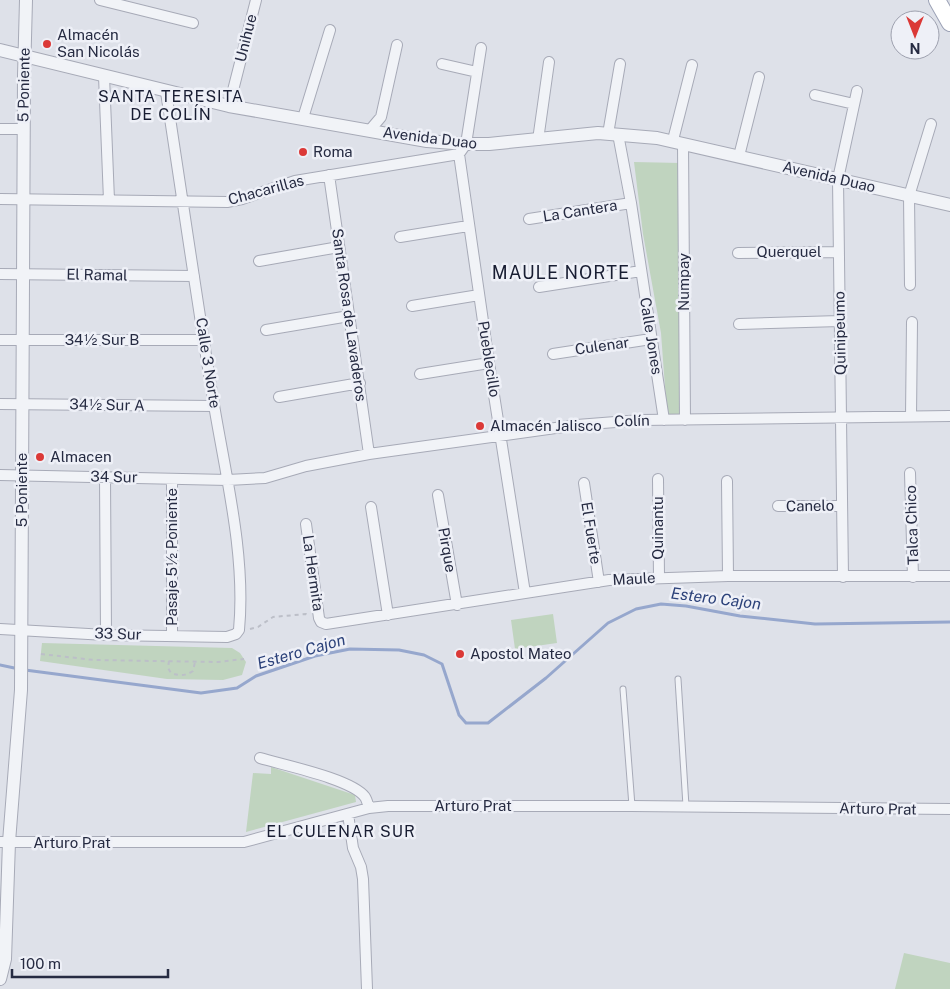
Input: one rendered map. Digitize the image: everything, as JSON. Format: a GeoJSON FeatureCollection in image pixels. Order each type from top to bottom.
{"type":"FeatureCollection","features":[{"type":"Feature","properties":{"kind":"main road"},"geometry":{"type":"LineString","coordinates":[[937,0],[950,17]]}},
{"type":"Feature","properties":{"kind":"main road"},"geometry":{"type":"LineString","coordinates":[[937,0],[950,23]]}},
{"type":"Feature","properties":{"kind":"street","name":"5 Poniente"},"geometry":{"type":"LineString","coordinates":[[0,979],[5,958],[4,842],[21,690],[24,56],[26,0]]}},
{"type":"Feature","properties":{"kind":"street"},"geometry":{"type":"LineString","coordinates":[[100,0],[193,23]]}},
{"type":"Feature","properties":{"kind":"street","name":"Unihue"},"geometry":{"type":"LineString","coordinates":[[229,106],[256,0]]}},
{"type":"Feature","properties":{"kind":"street"},"geometry":{"type":"LineString","coordinates":[[302,118],[330,30]]}},
{"type":"Feature","properties":{"kind":"street"},"geometry":{"type":"LineString","coordinates":[[370,130],[381,117],[397,45]]}},
{"type":"Feature","properties":{"kind":"street","name":"Pueblecillo"},"geometry":{"type":"LineString","coordinates":[[481,48],[463,149],[468,226],[526,593]]}},
{"type":"Feature","properties":{"kind":"street","name":"Avenida Duao"},"geometry":{"type":"LineString","coordinates":[[0,50],[229,106],[370,130],[463,149],[489,144],[578,134],[613,134],[678,142],[950,205]]}},
{"type":"Feature","properties":{"kind":"street"},"geometry":{"type":"LineString","coordinates":[[538,140],[549,62]]}},
{"type":"Feature","properties":{"kind":"street"},"geometry":{"type":"LineString","coordinates":[[442,64],[477,72]]}},
{"type":"Feature","properties":{"kind":"street"},"geometry":{"type":"LineString","coordinates":[[613,134],[620,64]]}},
{"type":"Feature","properties":{"kind":"street","name":"Numpay"},"geometry":{"type":"LineString","coordinates":[[685,420],[678,142],[692,65]]}},
{"type":"Feature","properties":{"kind":"street"},"geometry":{"type":"LineString","coordinates":[[104,76],[109,200]]}},
{"type":"Feature","properties":{"kind":"street"},"geometry":{"type":"LineString","coordinates":[[740,156],[759,77]]}},
{"type":"Feature","properties":{"kind":"street","name":"Quinipeumo"},"geometry":{"type":"LineString","coordinates":[[842,577],[838,179],[857,91]]}},
{"type":"Feature","properties":{"kind":"street","name":"Calle 3 Norte"},"geometry":{"type":"LineString","coordinates":[[166,92],[214,406],[228,480],[239,574],[239,630],[236,634]]}},
{"type":"Feature","properties":{"kind":"street"},"geometry":{"type":"LineString","coordinates":[[815,95],[854,104]]}},
{"type":"Feature","properties":{"kind":"street"},"geometry":{"type":"LineString","coordinates":[[910,285],[909,196],[931,124]]}},
{"type":"Feature","properties":{"kind":"street"},"geometry":{"type":"LineString","coordinates":[[0,129],[24,129]]}},
{"type":"Feature","properties":{"kind":"street","name":"Calle Jones"},"geometry":{"type":"LineString","coordinates":[[613,134],[631,203],[664,420]]}},
{"type":"Feature","properties":{"kind":"street","name":"Chacarillas"},"geometry":{"type":"LineString","coordinates":[[0,199],[234,201],[284,184],[463,149]]}},
{"type":"Feature","properties":{"kind":"street","name":"Santa Rosa de Lavaderos"},"geometry":{"type":"LineString","coordinates":[[329,175],[369,454]]}},
{"type":"Feature","properties":{"kind":"street","name":"La Cantera"},"geometry":{"type":"LineString","coordinates":[[529,219],[631,203]]}},
{"type":"Feature","properties":{"kind":"street"},"geometry":{"type":"LineString","coordinates":[[400,236],[468,226]]}},
{"type":"Feature","properties":{"kind":"street"},"geometry":{"type":"LineString","coordinates":[[259,261],[339,248]]}},
{"type":"Feature","properties":{"kind":"street","name":"Querquel"},"geometry":{"type":"LineString","coordinates":[[738,253],[839,252]]}},
{"type":"Feature","properties":{"kind":"street"},"geometry":{"type":"LineString","coordinates":[[539,287],[641,271]]}},
{"type":"Feature","properties":{"kind":"street","name":"El Ramal"},"geometry":{"type":"LineString","coordinates":[[0,274],[194,276]]}},
{"type":"Feature","properties":{"kind":"street"},"geometry":{"type":"LineString","coordinates":[[412,306],[479,295]]}},
{"type":"Feature","properties":{"kind":"street"},"geometry":{"type":"LineString","coordinates":[[266,330],[349,316]]}},
{"type":"Feature","properties":{"kind":"street"},"geometry":{"type":"LineString","coordinates":[[740,324],[840,321]]}},
{"type":"Feature","properties":{"kind":"street"},"geometry":{"type":"LineString","coordinates":[[911,416],[912,322]]}},
{"type":"Feature","properties":{"kind":"street","name":"Culenar"},"geometry":{"type":"LineString","coordinates":[[554,354],[651,339]]}},
{"type":"Feature","properties":{"kind":"street","name":"34½ Sur B"},"geometry":{"type":"LineString","coordinates":[[0,340],[204,340]]}},
{"type":"Feature","properties":{"kind":"street"},"geometry":{"type":"LineString","coordinates":[[420,374],[489,363]]}},
{"type":"Feature","properties":{"kind":"street"},"geometry":{"type":"LineString","coordinates":[[279,397],[360,383]]}},
{"type":"Feature","properties":{"kind":"street","name":"34½ Sur A"},"geometry":{"type":"LineString","coordinates":[[0,404],[214,406]]}},
{"type":"Feature","properties":{"kind":"street","name":"Colín"},"geometry":{"type":"LineString","coordinates":[[228,480],[265,478],[306,466],[369,454],[598,422],[950,416]]}},
{"type":"Feature","properties":{"kind":"street","name":"Talca Chico"},"geometry":{"type":"LineString","coordinates":[[910,472],[914,577]]}},
{"type":"Feature","properties":{"kind":"street","name":"34 Sur"},"geometry":{"type":"LineString","coordinates":[[0,475],[228,480]]}},
{"type":"Feature","properties":{"kind":"street"},"geometry":{"type":"LineString","coordinates":[[105,477],[106,634]]}},
{"type":"Feature","properties":{"kind":"street","name":"Pasaje 5½ Poniente"},"geometry":{"type":"LineString","coordinates":[[172,479],[172,636]]}},
{"type":"Feature","properties":{"kind":"street","name":"Quinantu"},"geometry":{"type":"LineString","coordinates":[[658,479],[659,578]]}},
{"type":"Feature","properties":{"kind":"street"},"geometry":{"type":"LineString","coordinates":[[727,481],[728,576]]}},
{"type":"Feature","properties":{"kind":"street","name":"El Fuerte"},"geometry":{"type":"LineString","coordinates":[[584,484],[599,582]]}},
{"type":"Feature","properties":{"kind":"street","name":"Pirque"},"geometry":{"type":"LineString","coordinates":[[438,495],[457,604]]}},
{"type":"Feature","properties":{"kind":"street","name":"Canelo"},"geometry":{"type":"LineString","coordinates":[[778,506],[842,506]]}},
{"type":"Feature","properties":{"kind":"street"},"geometry":{"type":"LineString","coordinates":[[371,507],[388,615]]}},
{"type":"Feature","properties":{"kind":"street","name":"La Hermita"},"geometry":{"type":"LineString","coordinates":[[306,524],[321,622]]}},
{"type":"Feature","properties":{"kind":"street","name":"Maule"},"geometry":{"type":"LineString","coordinates":[[321,622],[326,624],[599,582],[728,576],[950,576]]}},
{"type":"Feature","properties":{"kind":"street","name":"33 Sur"},"geometry":{"type":"LineString","coordinates":[[0,629],[172,636],[227,637],[236,634]]}},
{"type":"Feature","properties":{"kind":"street"},"geometry":{"type":"LineString","coordinates":[[260,758],[335,780],[357,790],[366,798],[369,808]]}},
{"type":"Feature","properties":{"kind":"street","name":"Arturo Prat"},"geometry":{"type":"LineString","coordinates":[[4,842],[244,842],[369,808],[388,806],[686,806],[950,809]]}},
{"type":"Feature","properties":{"kind":"street"},"geometry":{"type":"LineString","coordinates":[[348,814],[353,848],[361,867],[363,879],[367,989]]}},
{"type":"Feature","properties":{"kind":"lane"},"geometry":{"type":"LineString","coordinates":[[678,679],[686,806]]}},
{"type":"Feature","properties":{"kind":"lane"},"geometry":{"type":"LineString","coordinates":[[623,689],[632,806]]}},
{"type":"Feature","properties":{"kind":"path"},"geometry":{"type":"LineString","coordinates":[[236,634],[258,627],[273,617],[306,614],[321,622]]}},
{"type":"Feature","properties":{"kind":"path"},"geometry":{"type":"LineString","coordinates":[[41,654],[94,660],[218,662],[244,659]]}},
{"type":"Feature","properties":{"kind":"path"},"geometry":{"type":"LineString","coordinates":[[169,661],[168,668],[171,673],[180,676],[185,676],[193,671],[195,662]]}},
{"type":"Feature","properties":{"kind":"green space"},"geometry":{"type":"Polygon","coordinates":[[[634,162],[681,163],[682,414],[667,414],[661,333],[643,234],[634,162]]]}},
{"type":"Feature","properties":{"kind":"green space"},"geometry":{"type":"Polygon","coordinates":[[[553,614],[557,643],[515,649],[511,620],[553,614]]]}},
{"type":"Feature","properties":{"kind":"green space"},"geometry":{"type":"Polygon","coordinates":[[[42,643],[232,648],[240,653],[246,662],[242,675],[223,680],[167,679],[40,661],[42,643]]]}},
{"type":"Feature","properties":{"kind":"green space"},"geometry":{"type":"Polygon","coordinates":[[[271,767],[355,795],[356,802],[246,832],[253,773],[271,774],[271,767]]]}},
{"type":"Feature","properties":{"kind":"green space"},"geometry":{"type":"Polygon","coordinates":[[[904,953],[950,963],[950,989],[895,989],[904,953]]]}},
{"type":"Feature","properties":{"kind":"waterway","name":"Estero Cajon"},"geometry":{"type":"LineString","coordinates":[[25,670],[201,693],[237,688],[256,676],[315,656],[350,649],[399,650],[424,655],[442,664],[459,715],[466,723],[488,723],[546,678],[608,623],[636,609],[661,604],[686,606],[740,616],[815,624],[950,622]]}},
{"type":"Feature","properties":{"kind":"waterway","name":"Estero Cajon"},"geometry":{"type":"LineString","coordinates":[[0,665],[19,669]]}},
{"type":"Feature","properties":{"kind":"place","name":"Almacén San Nicolás"},"geometry":{"type":"Point","coordinates":[47,44]}},
{"type":"Feature","properties":{"kind":"place","name":"Roma"},"geometry":{"type":"Point","coordinates":[303,152]}},
{"type":"Feature","properties":{"kind":"place","name":"Almacén Jalisco"},"geometry":{"type":"Point","coordinates":[480,426]}},
{"type":"Feature","properties":{"kind":"place","name":"Almacen"},"geometry":{"type":"Point","coordinates":[40,457]}},
{"type":"Feature","properties":{"kind":"place","name":"Apostol Mateo"},"geometry":{"type":"Point","coordinates":[460,654]}},
{"type":"Feature","properties":{"kind":"district","name":"SANTA TERESITA DE COLÍN"},"geometry":{"type":"Point","coordinates":[171,105]}},
{"type":"Feature","properties":{"kind":"district","name":"MAULE NORTE"},"geometry":{"type":"Point","coordinates":[561,273]}},
{"type":"Feature","properties":{"kind":"district","name":"EL CULENAR SUR"},"geometry":{"type":"Point","coordinates":[341,831]}}]}
